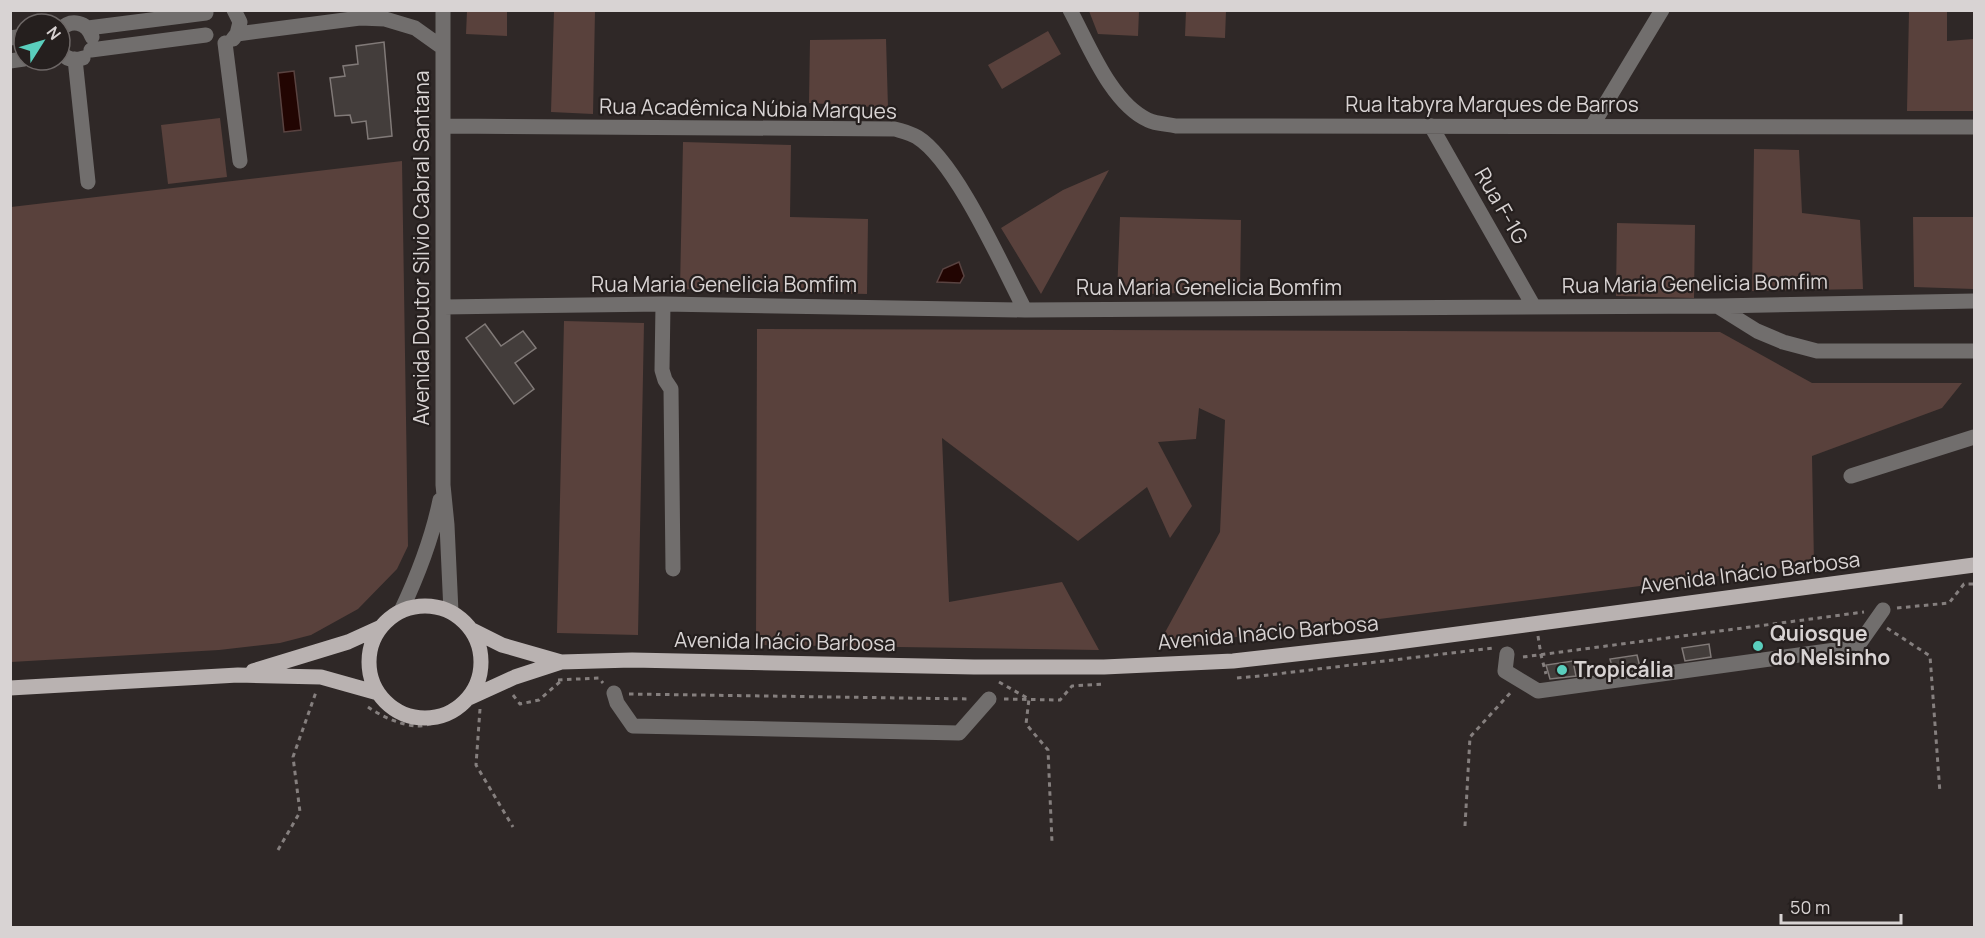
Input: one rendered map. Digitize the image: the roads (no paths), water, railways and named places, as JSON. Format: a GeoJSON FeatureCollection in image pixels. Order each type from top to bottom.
{"type":"FeatureCollection","features":[{"type":"Feature","properties":{"kind":"main road","name":"Avenida Inácio Barbosa"},"geometry":{"type":"LineString","coordinates":[[471,702],[515,677],[561,662],[632,660],[975,667],[1104,666],[1233,661],[1375,645],[1974,565]]}},
{"type":"Feature","properties":{"kind":"main road"},"geometry":{"type":"LineString","coordinates":[[413,607],[439,607],[451,612],[471,630],[480,650],[481,672],[471,702],[444,715],[422,718],[400,712],[378,693],[372,680],[369,666],[372,646],[381,627],[401,611],[413,607]]}},
{"type":"Feature","properties":{"kind":"main road"},"geometry":{"type":"LineString","coordinates":[[238,675],[348,642],[381,627]]}},
{"type":"Feature","properties":{"kind":"main road","name":"Avenida Inácio Barbosa"},"geometry":{"type":"LineString","coordinates":[[471,630],[502,645],[561,662]]}},
{"type":"Feature","properties":{"kind":"main road"},"geometry":{"type":"LineString","coordinates":[[10,688],[238,675],[321,677],[378,693]]}},
{"type":"Feature","properties":{"kind":"street","name":"Avenida Doutor Silvio Cabral Santana"},"geometry":{"type":"LineString","coordinates":[[443,10],[445,126],[443,485],[451,612]]}},
{"type":"Feature","properties":{"kind":"street","name":"Rua Itabyra Marques de Barros"},"geometry":{"type":"LineString","coordinates":[[1070,10],[1114,91],[1129,108],[1150,121],[1176,126],[1974,126]]}},
{"type":"Feature","properties":{"kind":"street"},"geometry":{"type":"LineString","coordinates":[[1593,126],[1662,10]]}},
{"type":"Feature","properties":{"kind":"street"},"geometry":{"type":"LineString","coordinates":[[238,11],[240,22],[231,39],[240,161]]}},
{"type":"Feature","properties":{"kind":"street"},"geometry":{"type":"LineString","coordinates":[[208,12],[203,24],[206,35],[214,41],[360,18],[385,19],[415,28],[443,48]]}},
{"type":"Feature","properties":{"kind":"street"},"geometry":{"type":"LineString","coordinates":[[88,28],[208,12]]}},
{"type":"Feature","properties":{"kind":"street"},"geometry":{"type":"LineString","coordinates":[[72,22],[88,28],[93,39],[91,50],[84,57],[72,56]]}},
{"type":"Feature","properties":{"kind":"street"},"geometry":{"type":"LineString","coordinates":[[91,50],[206,35]]}},
{"type":"Feature","properties":{"kind":"street"},"geometry":{"type":"LineString","coordinates":[[67,72],[88,182]]}},
{"type":"Feature","properties":{"kind":"street","name":"Rua Acadêmica Núbia Marques"},"geometry":{"type":"LineString","coordinates":[[445,126],[894,129],[916,136],[940,158],[967,200],[1025,310]]}},
{"type":"Feature","properties":{"kind":"street","name":"Rua F-1G"},"geometry":{"type":"LineString","coordinates":[[1431,126],[1534,307]]}},
{"type":"Feature","properties":{"kind":"street","name":"Rua Maria Genelicia Bomfim"},"geometry":{"type":"LineString","coordinates":[[444,307],[663,304],[1025,310],[1717,306],[1974,302]]}},
{"type":"Feature","properties":{"kind":"street"},"geometry":{"type":"LineString","coordinates":[[663,304],[662,370],[665,380],[672,389],[673,569]]}},
{"type":"Feature","properties":{"kind":"street"},"geometry":{"type":"LineString","coordinates":[[1717,306],[1757,330],[1783,342],[1816,351],[1974,351]]}},
{"type":"Feature","properties":{"kind":"street"},"geometry":{"type":"LineString","coordinates":[[1851,476],[1974,437]]}},
{"type":"Feature","properties":{"kind":"street","name":"Avenida Doutor Silvio Cabral Santana"},"geometry":{"type":"LineString","coordinates":[[401,611],[419,572],[434,528],[443,485]]}},
{"type":"Feature","properties":{"kind":"street"},"geometry":{"type":"LineString","coordinates":[[1507,654],[1505,671],[1538,691],[1857,647],[1879,615]]}},
{"type":"Feature","properties":{"kind":"street"},"geometry":{"type":"LineString","coordinates":[[614,693],[617,703],[633,726],[959,733],[989,699]]}},
{"type":"Feature","properties":{"kind":"place","name":"Quiosque do Nelsinho"},"geometry":{"type":"Point","coordinates":[1758,646]}},
{"type":"Feature","properties":{"kind":"place","name":"Tropicália"},"geometry":{"type":"Point","coordinates":[1562,670]}}]}
